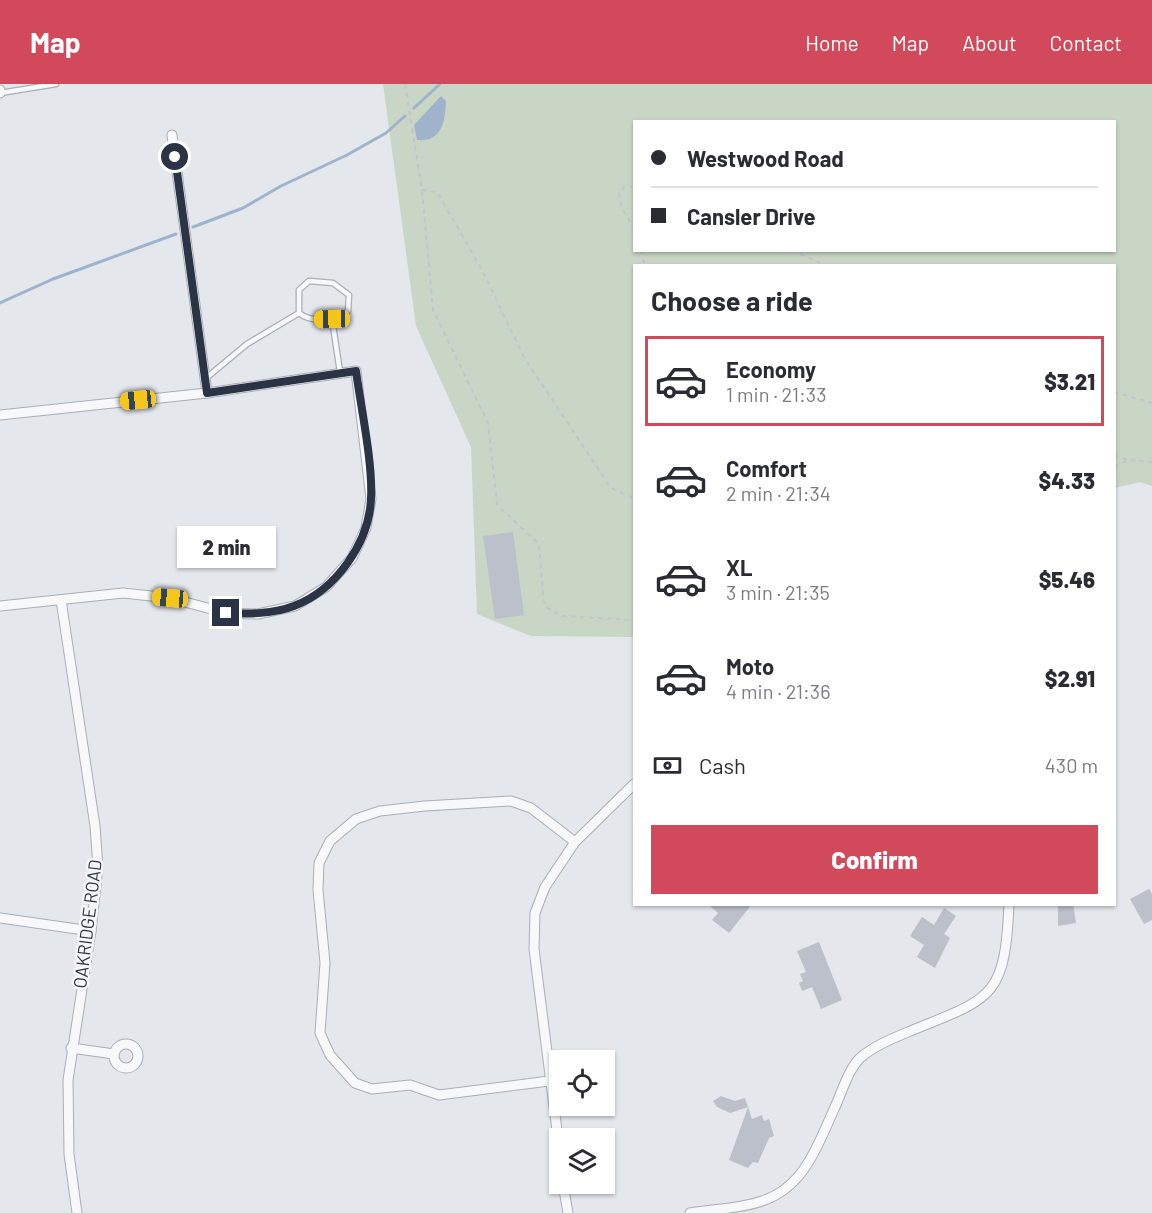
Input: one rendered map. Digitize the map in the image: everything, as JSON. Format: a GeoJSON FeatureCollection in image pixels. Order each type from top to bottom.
{"type":"FeatureCollection","features":[{"type":"Feature","properties":{"kind":"street"},"geometry":{"type":"LineString","coordinates":[[172,135],[207,393]]}},
{"type":"Feature","properties":{"kind":"street"},"geometry":{"type":"LineString","coordinates":[[0,416],[207,393],[356,371],[371,499],[366,528],[352,558],[326,586],[295,606],[258,614],[226,613],[170,598],[123,593],[0,606]]}},
{"type":"Feature","properties":{"kind":"street","name":"OAKRIDGE ROAD"},"geometry":{"type":"LineString","coordinates":[[61,600],[95,826],[98,867],[91,931],[71,1048],[66,1112],[77,1213]]}},
{"type":"Feature","properties":{"kind":"street"},"geometry":{"type":"LineString","coordinates":[[574,842],[531,808],[511,801],[380,811],[356,819],[330,841],[320,863],[318,890],[326,963],[321,1033],[330,1055],[355,1083],[372,1089],[410,1085],[439,1095],[549,1080],[534,949],[535,913],[544,887],[574,842],[633,785]]}},
{"type":"Feature","properties":{"kind":"street"},"geometry":{"type":"LineString","coordinates":[[690,1213],[762,1201],[784,1190],[801,1176],[812,1158],[859,1059],[883,1042],[974,1005],[991,992],[1003,967],[1009,906]]}},
{"type":"Feature","properties":{"kind":"street"},"geometry":{"type":"LineString","coordinates":[[0,918],[91,931]]}},
{"type":"Feature","properties":{"kind":"street"},"geometry":{"type":"LineString","coordinates":[[71,1048],[114,1054]]}},
{"type":"Feature","properties":{"kind":"street"},"geometry":{"type":"LineString","coordinates":[[565,1194],[568,1213]]}},
{"type":"Feature","properties":{"kind":"lane"},"geometry":{"type":"LineString","coordinates":[[0,92],[56,84]]}},
{"type":"Feature","properties":{"kind":"lane"},"geometry":{"type":"LineString","coordinates":[[319,280],[333,283],[350,294],[348,311],[332,319],[312,319],[299,313],[298,290],[309,281],[319,280]]}},
{"type":"Feature","properties":{"kind":"lane"},"geometry":{"type":"LineString","coordinates":[[205,379],[248,344],[299,313]]}},
{"type":"Feature","properties":{"kind":"lane"},"geometry":{"type":"LineString","coordinates":[[332,319],[340,373]]}},
{"type":"Feature","properties":{"kind":"path"},"geometry":{"type":"LineString","coordinates":[[405,84],[422,190],[433,310],[488,423],[497,505],[539,544],[544,606],[562,616],[633,620]]}},
{"type":"Feature","properties":{"kind":"path"},"geometry":{"type":"LineString","coordinates":[[633,187],[625,186],[619,194],[622,208],[633,227]]}},
{"type":"Feature","properties":{"kind":"path"},"geometry":{"type":"LineString","coordinates":[[422,190],[437,192],[481,268],[525,359],[610,488],[633,498]]}},
{"type":"Feature","properties":{"kind":"path"},"geometry":{"type":"LineString","coordinates":[[796,252],[822,264]]}},
{"type":"Feature","properties":{"kind":"path"},"geometry":{"type":"LineString","coordinates":[[1116,393],[1152,403]]}},
{"type":"Feature","properties":{"kind":"path"},"geometry":{"type":"LineString","coordinates":[[1116,456],[1152,462]]}},
{"type":"Feature","properties":{"kind":"path"},"geometry":{"type":"LineString","coordinates":[[1116,466],[1128,459]]}},
{"type":"Feature","properties":{"kind":"green space"},"geometry":{"type":"Polygon","coordinates":[[[383,84],[1152,84],[1152,486],[1140,482],[1116,488],[1116,264],[633,264],[633,637],[531,636],[477,614],[471,447],[416,326],[383,84]]]}},
{"type":"Feature","properties":{"kind":"water"},"geometry":{"type":"Polygon","coordinates":[[[441,96],[446,101],[445,116],[440,129],[432,138],[417,140],[414,125],[441,96]]]}},
{"type":"Feature","properties":{"kind":"building"},"geometry":{"type":"Polygon","coordinates":[[[513,532],[524,615],[495,619],[483,536],[513,532]]]}},
{"type":"Feature","properties":{"kind":"building"},"geometry":{"type":"Polygon","coordinates":[[[1149,889],[1152,894],[1152,920],[1144,924],[1130,899],[1149,889]]]}},
{"type":"Feature","properties":{"kind":"building"},"geometry":{"type":"Polygon","coordinates":[[[710,906],[750,906],[729,933],[712,920],[718,913],[710,906]]]}},
{"type":"Feature","properties":{"kind":"building"},"geometry":{"type":"Polygon","coordinates":[[[1058,906],[1073,906],[1076,923],[1058,926],[1058,906]]]}},
{"type":"Feature","properties":{"kind":"building"},"geometry":{"type":"Polygon","coordinates":[[[944,908],[956,916],[944,934],[950,938],[935,968],[917,957],[924,945],[910,936],[922,917],[934,925],[944,908]]]}},
{"type":"Feature","properties":{"kind":"building"},"geometry":{"type":"Polygon","coordinates":[[[819,942],[842,1000],[821,1009],[812,987],[802,991],[799,983],[803,981],[800,974],[806,972],[797,951],[819,942]]]}},
{"type":"Feature","properties":{"kind":"building"},"geometry":{"type":"Polygon","coordinates":[[[721,1096],[735,1101],[745,1098],[748,1107],[730,1113],[717,1107],[713,1101],[721,1096]]]}},
{"type":"Feature","properties":{"kind":"building"},"geometry":{"type":"Polygon","coordinates":[[[748,1107],[752,1119],[762,1115],[764,1121],[769,1119],[774,1136],[769,1138],[758,1163],[753,1162],[748,1168],[729,1160],[748,1107]]]}},
{"type":"Feature","properties":{"kind":"waterway"},"geometry":{"type":"LineString","coordinates":[[414,108],[440,84]]}},
{"type":"Feature","properties":{"kind":"waterway"},"geometry":{"type":"LineString","coordinates":[[193,227],[243,208],[281,186],[347,155],[386,133],[405,116]]}},
{"type":"Feature","properties":{"kind":"waterway"},"geometry":{"type":"LineString","coordinates":[[0,303],[53,279],[176,234]]}},
{"type":"Feature","properties":{"kind":"route"},"geometry":{"type":"LineString","coordinates":[[175,157],[207,393],[356,371],[370,477],[371,499],[366,528],[352,558],[326,586],[295,606],[258,614],[226,613]]}}]}
